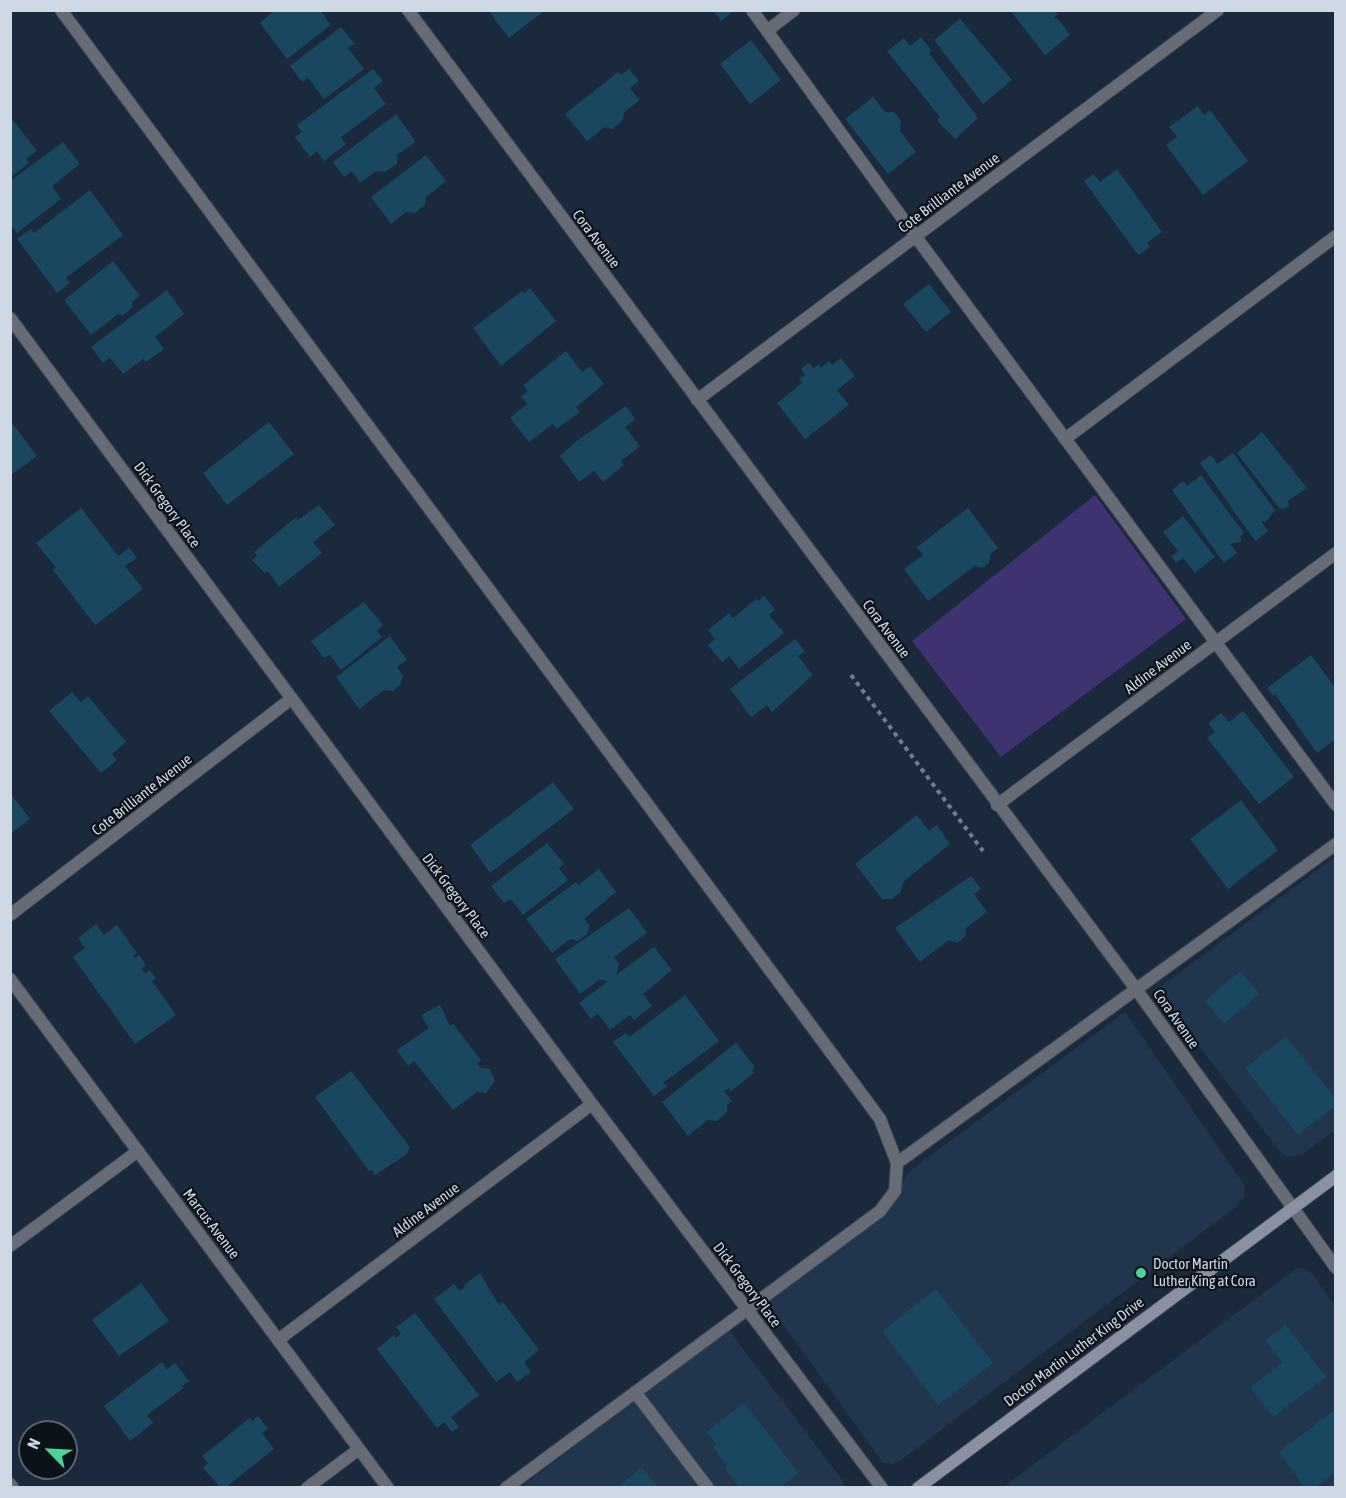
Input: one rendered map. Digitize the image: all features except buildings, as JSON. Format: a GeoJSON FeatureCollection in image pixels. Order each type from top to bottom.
{"type":"FeatureCollection","features":[{"type":"Feature","properties":{"kind":"main road","name":"Doctor Martin Luther King Drive"},"geometry":{"type":"LineString","coordinates":[[918,1488],[1335,1176]]}},
{"type":"Feature","properties":{"kind":"street"},"geometry":{"type":"LineString","coordinates":[[61,10],[879,1119],[897,1163],[895,1191],[880,1211],[506,1488]]}},
{"type":"Feature","properties":{"kind":"street","name":"Cora Avenue"},"geometry":{"type":"LineString","coordinates":[[408,10],[1136,989],[1335,1268]]}},
{"type":"Feature","properties":{"kind":"street"},"geometry":{"type":"LineString","coordinates":[[752,10],[916,237],[1335,805]]}},
{"type":"Feature","properties":{"kind":"street"},"geometry":{"type":"LineString","coordinates":[[767,31],[794,10]]}},
{"type":"Feature","properties":{"kind":"street","name":"Cote Brilliante Avenue"},"geometry":{"type":"LineString","coordinates":[[697,400],[1218,10]]}},
{"type":"Feature","properties":{"kind":"street"},"geometry":{"type":"LineString","coordinates":[[1065,439],[1335,236]]}},
{"type":"Feature","properties":{"kind":"street","name":"Dick Gregory Place"},"geometry":{"type":"LineString","coordinates":[[10,318],[592,1104],[882,1488]]}},
{"type":"Feature","properties":{"kind":"street","name":"Aldine Avenue"},"geometry":{"type":"LineString","coordinates":[[997,805],[1335,553]]}},
{"type":"Feature","properties":{"kind":"street","name":"Cote Brilliante Avenue"},"geometry":{"type":"LineString","coordinates":[[10,915],[291,699]]}},
{"type":"Feature","properties":{"kind":"street"},"geometry":{"type":"LineString","coordinates":[[897,1163],[1335,844]]}},
{"type":"Feature","properties":{"kind":"street","name":"Marcus Avenue"},"geometry":{"type":"LineString","coordinates":[[10,979],[388,1488]]}},
{"type":"Feature","properties":{"kind":"street","name":"Aldine Avenue"},"geometry":{"type":"LineString","coordinates":[[278,1340],[592,1104]]}},
{"type":"Feature","properties":{"kind":"street"},"geometry":{"type":"LineString","coordinates":[[10,1246],[138,1151]]}},
{"type":"Feature","properties":{"kind":"street"},"geometry":{"type":"LineString","coordinates":[[635,1392],[708,1488]]}},
{"type":"Feature","properties":{"kind":"street"},"geometry":{"type":"LineString","coordinates":[[308,1488],[359,1449]]}},
{"type":"Feature","properties":{"kind":"path"},"geometry":{"type":"LineString","coordinates":[[851,675],[983,851]]}},
{"type":"Feature","properties":{"kind":"shaded area"},"geometry":{"type":"Polygon","coordinates":[[[1095,495],[1186,619],[1001,757],[912,641],[1095,495]]]}},
{"type":"Feature","properties":{"kind":"shaded area"},"geometry":{"type":"Polygon","coordinates":[[[1335,857],[1335,1130],[1303,1154],[1288,1157],[1281,1153],[1156,990],[1335,857]]]}},
{"type":"Feature","properties":{"kind":"shaded area"},"geometry":{"type":"Polygon","coordinates":[[[1125,1012],[1245,1186],[1244,1196],[1237,1206],[900,1461],[892,1464],[883,1463],[767,1302],[889,1208],[908,1172],[1125,1012]]]}},
{"type":"Feature","properties":{"kind":"shaded area"},"geometry":{"type":"Polygon","coordinates":[[[1302,1268],[1312,1273],[1335,1306],[1335,1487],[1002,1488],[1294,1270],[1302,1268]]]}},
{"type":"Feature","properties":{"kind":"shaded area"},"geometry":{"type":"Polygon","coordinates":[[[728,1329],[843,1481],[844,1487],[520,1488],[728,1329]]]}},
{"type":"Feature","properties":{"kind":"place","name":"Doctor Martin Luther King at Cora"},"geometry":{"type":"Point","coordinates":[1141,1273]}}]}
